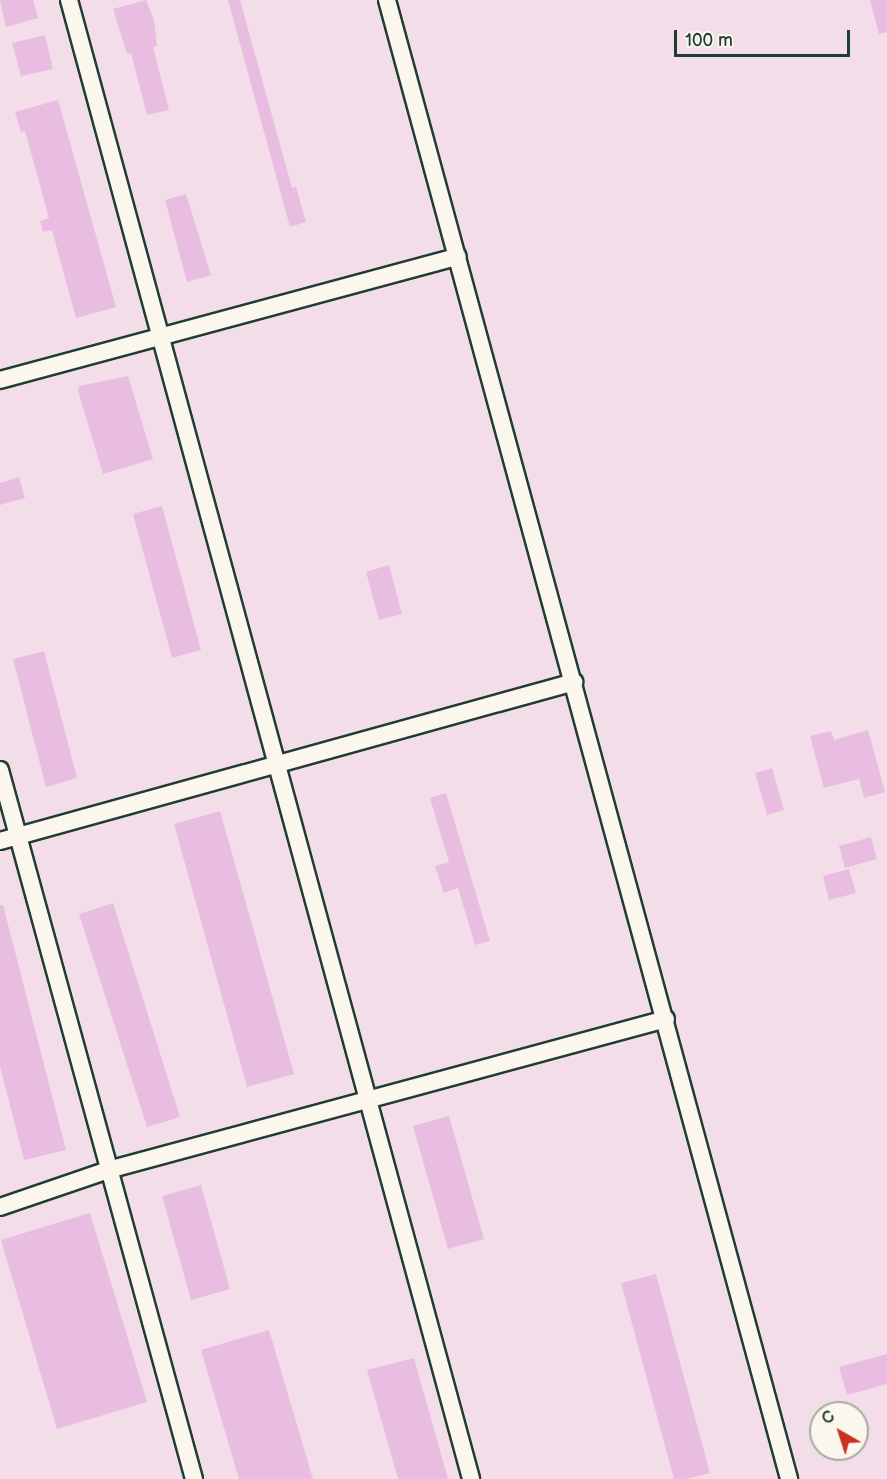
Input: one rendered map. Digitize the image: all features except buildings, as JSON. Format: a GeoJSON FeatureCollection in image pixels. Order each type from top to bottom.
{"type":"FeatureCollection","features":[{"type":"Feature","properties":{"kind":"lane"},"geometry":{"type":"LineString","coordinates":[[69,0],[163,336],[274,765],[471,1479]]}},
{"type":"Feature","properties":{"kind":"lane"},"geometry":{"type":"LineString","coordinates":[[387,0],[666,1019],[789,1479]]}},
{"type":"Feature","properties":{"kind":"lane"},"geometry":{"type":"LineString","coordinates":[[0,380],[458,256]]}},
{"type":"Feature","properties":{"kind":"lane"},"geometry":{"type":"LineString","coordinates":[[0,841],[574,682]]}},
{"type":"Feature","properties":{"kind":"lane"},"geometry":{"type":"LineString","coordinates":[[0,770],[194,1479]]}},
{"type":"Feature","properties":{"kind":"lane"},"geometry":{"type":"LineString","coordinates":[[0,1207],[108,1170],[666,1019]]}},
{"type":"Feature","properties":{"kind":"shaded area"},"geometry":{"type":"Polygon","coordinates":[[[0,0],[887,0],[887,1479],[0,1479],[0,0]]]}}]}
